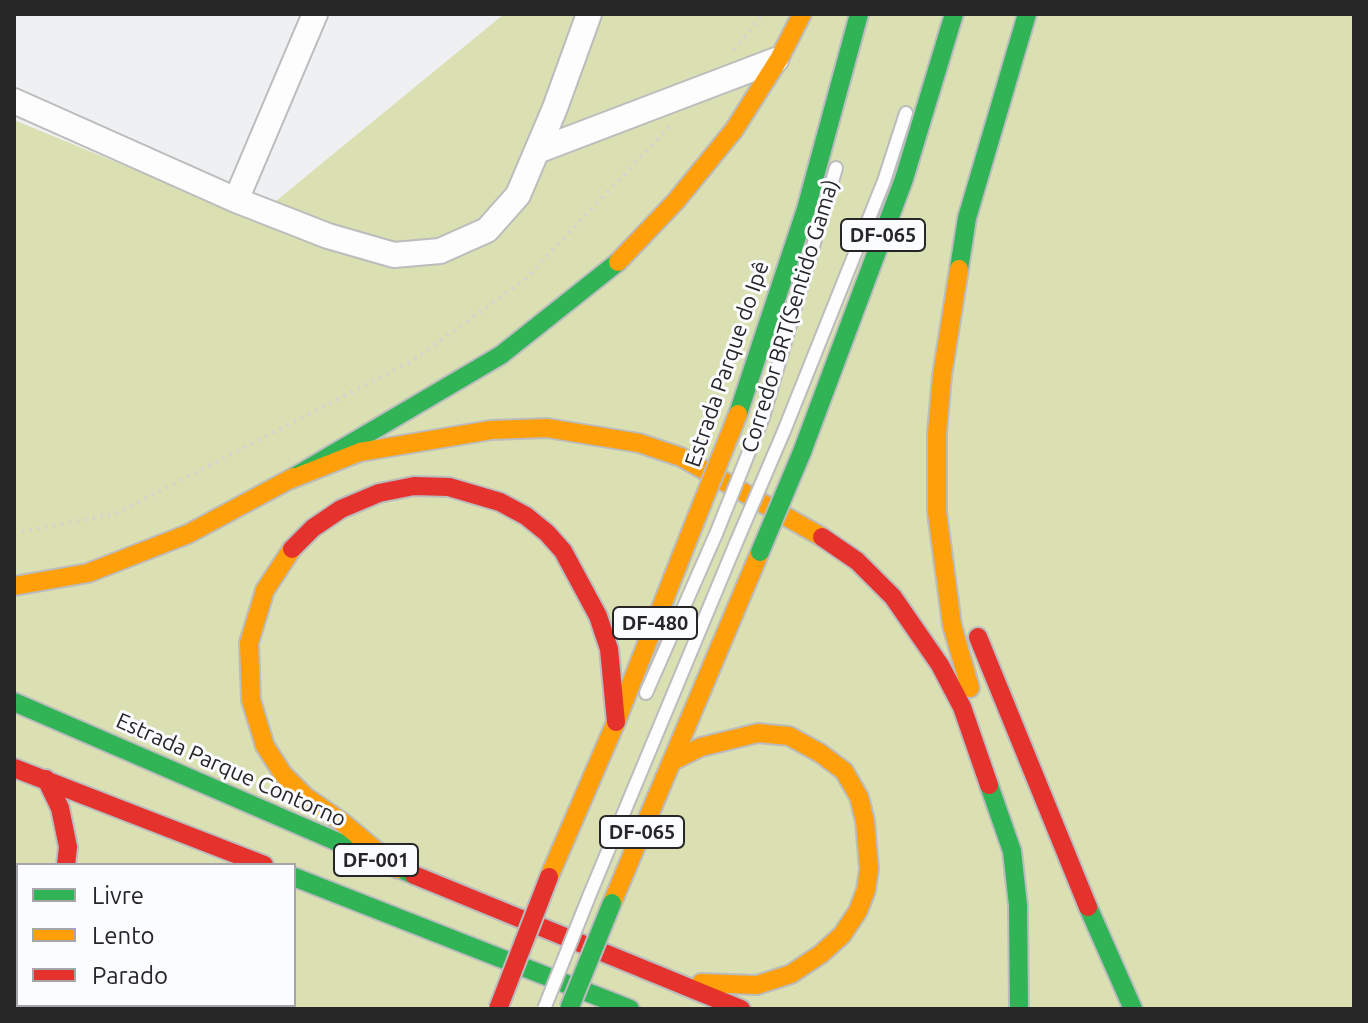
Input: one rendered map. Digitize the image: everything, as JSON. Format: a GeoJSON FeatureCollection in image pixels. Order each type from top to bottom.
{"type":"FeatureCollection","features":[{"type":"Feature","properties":{"kind":"main road"},"geometry":{"type":"LineString","coordinates":[[14,586],[88,573],[188,534],[289,480],[501,355],[610,270],[676,201],[734,130],[779,59],[802,14]]}},
{"type":"Feature","properties":{"kind":"main road","name":"Estrada Parque do Ipê"},"geometry":{"type":"LineString","coordinates":[[616,722],[738,414],[806,209],[859,14]]}},
{"type":"Feature","properties":{"kind":"main road","name":"DF-065"},"geometry":{"type":"LineString","coordinates":[[569,1009],[802,452],[904,179],[954,14]]}},
{"type":"Feature","properties":{"kind":"main road"},"geometry":{"type":"LineString","coordinates":[[985,772],[973,700],[952,625],[937,512],[937,433],[942,376],[967,218],[1027,14]]}},
{"type":"Feature","properties":{"kind":"main road"},"geometry":{"type":"LineString","coordinates":[[942,376],[948,404],[952,504],[959,563],[970,612],[1100,936],[1133,1009]]}},
{"type":"Feature","properties":{"kind":"main road"},"geometry":{"type":"LineString","coordinates":[[289,480],[360,452],[491,430],[547,428],[593,434],[639,443],[681,457],[813,531],[857,561],[893,597],[940,665],[962,707],[1012,851],[1018,905],[1019,1009]]}},
{"type":"Feature","properties":{"kind":"main road"},"geometry":{"type":"LineString","coordinates":[[398,869],[342,822],[306,797],[283,774],[265,746],[251,700],[249,643],[265,590],[289,552],[313,528],[341,509],[379,493],[414,486],[449,487],[500,502],[526,516],[563,551],[598,616],[609,649],[616,722]]}},
{"type":"Feature","properties":{"kind":"main road","name":"Estrada Parque Contorno"},"geometry":{"type":"LineString","coordinates":[[14,702],[398,869],[741,1009]]}},
{"type":"Feature","properties":{"kind":"main road","name":"DF-480"},"geometry":{"type":"LineString","coordinates":[[498,1009],[549,877],[616,722]]}},
{"type":"Feature","properties":{"kind":"main road"},"geometry":{"type":"LineString","coordinates":[[673,761],[701,747],[758,733],[789,736],[810,747],[844,771],[859,797],[865,821],[869,869],[866,890],[858,911],[842,935],[791,974],[757,985],[677,983]]}},
{"type":"Feature","properties":{"kind":"main road"},"geometry":{"type":"LineString","coordinates":[[14,768],[259,863]]}},
{"type":"Feature","properties":{"kind":"main road"},"geometry":{"type":"LineString","coordinates":[[46,779],[60,808],[68,847],[66,863]]}},
{"type":"Feature","properties":{"kind":"main road","name":"DF-001"},"geometry":{"type":"LineString","coordinates":[[296,878],[630,1009]]}},
{"type":"Feature","properties":{"kind":"main road"},"geometry":{"type":"LineString","coordinates":[[296,897],[387,914]]}},
{"type":"Feature","properties":{"kind":"street"},"geometry":{"type":"LineString","coordinates":[[236,200],[315,14]]}},
{"type":"Feature","properties":{"kind":"street"},"geometry":{"type":"LineString","coordinates":[[14,101],[236,200],[328,236],[394,255],[440,251],[487,230],[518,195],[589,14]]}},
{"type":"Feature","properties":{"kind":"street"},"geometry":{"type":"LineString","coordinates":[[537,151],[779,59]]}},
{"type":"Feature","properties":{"kind":"lane"},"geometry":{"type":"LineString","coordinates":[[544,1009],[784,431],[884,181],[908,105]]}},
{"type":"Feature","properties":{"kind":"lane","name":"Corredor BRT(Sentido Gama)"},"geometry":{"type":"LineString","coordinates":[[639,709],[716,534],[763,417],[838,160]]}},
{"type":"Feature","properties":{"kind":"lane"},"geometry":{"type":"LineString","coordinates":[[542,939],[552,911]]}},
{"type":"Feature","properties":{"kind":"lane"},"geometry":{"type":"LineString","coordinates":[[526,981],[536,953]]}},
{"type":"Feature","properties":{"kind":"path"},"geometry":{"type":"LineString","coordinates":[[734,51],[763,14]]}},
{"type":"Feature","properties":{"kind":"path"},"geometry":{"type":"LineString","coordinates":[[14,533],[115,514],[412,361],[524,280],[673,123]]}},
{"type":"Feature","properties":{"kind":"green space"},"geometry":{"type":"Polygon","coordinates":[[[504,14],[1354,14],[1354,1009],[14,1009],[14,120],[254,219],[504,14]]]}},
{"type":"Feature","properties":{"kind":"traffic: fast"},"geometry":{"type":"LineString","coordinates":[[738,414],[806,209],[859,14]]}},
{"type":"Feature","properties":{"kind":"traffic: fast"},"geometry":{"type":"LineString","coordinates":[[802,452],[904,179],[954,14]]}},
{"type":"Feature","properties":{"kind":"traffic: fast"},"geometry":{"type":"LineString","coordinates":[[959,269],[967,218],[1027,14]]}},
{"type":"Feature","properties":{"kind":"traffic: fast"},"geometry":{"type":"LineString","coordinates":[[294,477],[501,355],[618,262]]}},
{"type":"Feature","properties":{"kind":"traffic: fast"},"geometry":{"type":"LineString","coordinates":[[760,552],[802,452]]}},
{"type":"Feature","properties":{"kind":"traffic: fast"},"geometry":{"type":"LineString","coordinates":[[14,702],[414,875]]}},
{"type":"Feature","properties":{"kind":"traffic: fast"},"geometry":{"type":"LineString","coordinates":[[989,785],[1012,851],[1018,905],[1019,1009]]}},
{"type":"Feature","properties":{"kind":"traffic: fast"},"geometry":{"type":"LineString","coordinates":[[296,878],[630,1009]]}},
{"type":"Feature","properties":{"kind":"traffic: fast"},"geometry":{"type":"LineString","coordinates":[[569,1009],[612,903]]}},
{"type":"Feature","properties":{"kind":"traffic: fast"},"geometry":{"type":"LineString","coordinates":[[1088,907],[1133,1009]]}},
{"type":"Feature","properties":{"kind":"traffic: slow"},"geometry":{"type":"LineString","coordinates":[[618,262],[676,201],[734,130],[779,59],[802,14]]}},
{"type":"Feature","properties":{"kind":"traffic: slow"},"geometry":{"type":"LineString","coordinates":[[959,269],[942,376],[937,433],[937,512],[952,625],[970,688]]}},
{"type":"Feature","properties":{"kind":"traffic: slow"},"geometry":{"type":"LineString","coordinates":[[694,524],[738,414]]}},
{"type":"Feature","properties":{"kind":"traffic: slow"},"geometry":{"type":"LineString","coordinates":[[289,480],[360,452],[491,430],[547,428],[639,443],[681,457],[822,537]]}},
{"type":"Feature","properties":{"kind":"traffic: slow"},"geometry":{"type":"LineString","coordinates":[[14,586],[88,573],[188,534],[294,477]]}},
{"type":"Feature","properties":{"kind":"traffic: slow"},"geometry":{"type":"LineString","coordinates":[[549,877],[616,722],[694,524]]}},
{"type":"Feature","properties":{"kind":"traffic: slow"},"geometry":{"type":"LineString","coordinates":[[292,549],[265,590],[249,643],[251,700],[265,746],[283,774],[306,797],[342,822],[398,869]]}},
{"type":"Feature","properties":{"kind":"traffic: slow"},"geometry":{"type":"LineString","coordinates":[[612,903],[760,552]]}},
{"type":"Feature","properties":{"kind":"traffic: slow"},"geometry":{"type":"LineString","coordinates":[[673,761],[701,747],[758,733],[789,736],[844,771],[859,797],[865,821],[869,869],[866,890],[858,911],[842,935],[791,974],[757,985],[701,983]]}},
{"type":"Feature","properties":{"kind":"traffic: jam"},"geometry":{"type":"LineString","coordinates":[[292,549],[313,528],[341,509],[379,493],[414,486],[449,487],[500,502],[526,516],[563,551],[598,616],[609,649],[616,722]]}},
{"type":"Feature","properties":{"kind":"traffic: jam"},"geometry":{"type":"LineString","coordinates":[[822,537],[857,561],[893,597],[940,665],[962,707],[989,785]]}},
{"type":"Feature","properties":{"kind":"traffic: jam"},"geometry":{"type":"LineString","coordinates":[[978,637],[1088,907]]}},
{"type":"Feature","properties":{"kind":"traffic: jam"},"geometry":{"type":"LineString","coordinates":[[14,768],[259,863]]}},
{"type":"Feature","properties":{"kind":"traffic: jam"},"geometry":{"type":"LineString","coordinates":[[46,779],[60,808],[68,847],[66,863]]}},
{"type":"Feature","properties":{"kind":"traffic: jam"},"geometry":{"type":"LineString","coordinates":[[414,875],[741,1009]]}},
{"type":"Feature","properties":{"kind":"traffic: jam"},"geometry":{"type":"LineString","coordinates":[[498,1009],[549,877]]}}]}
